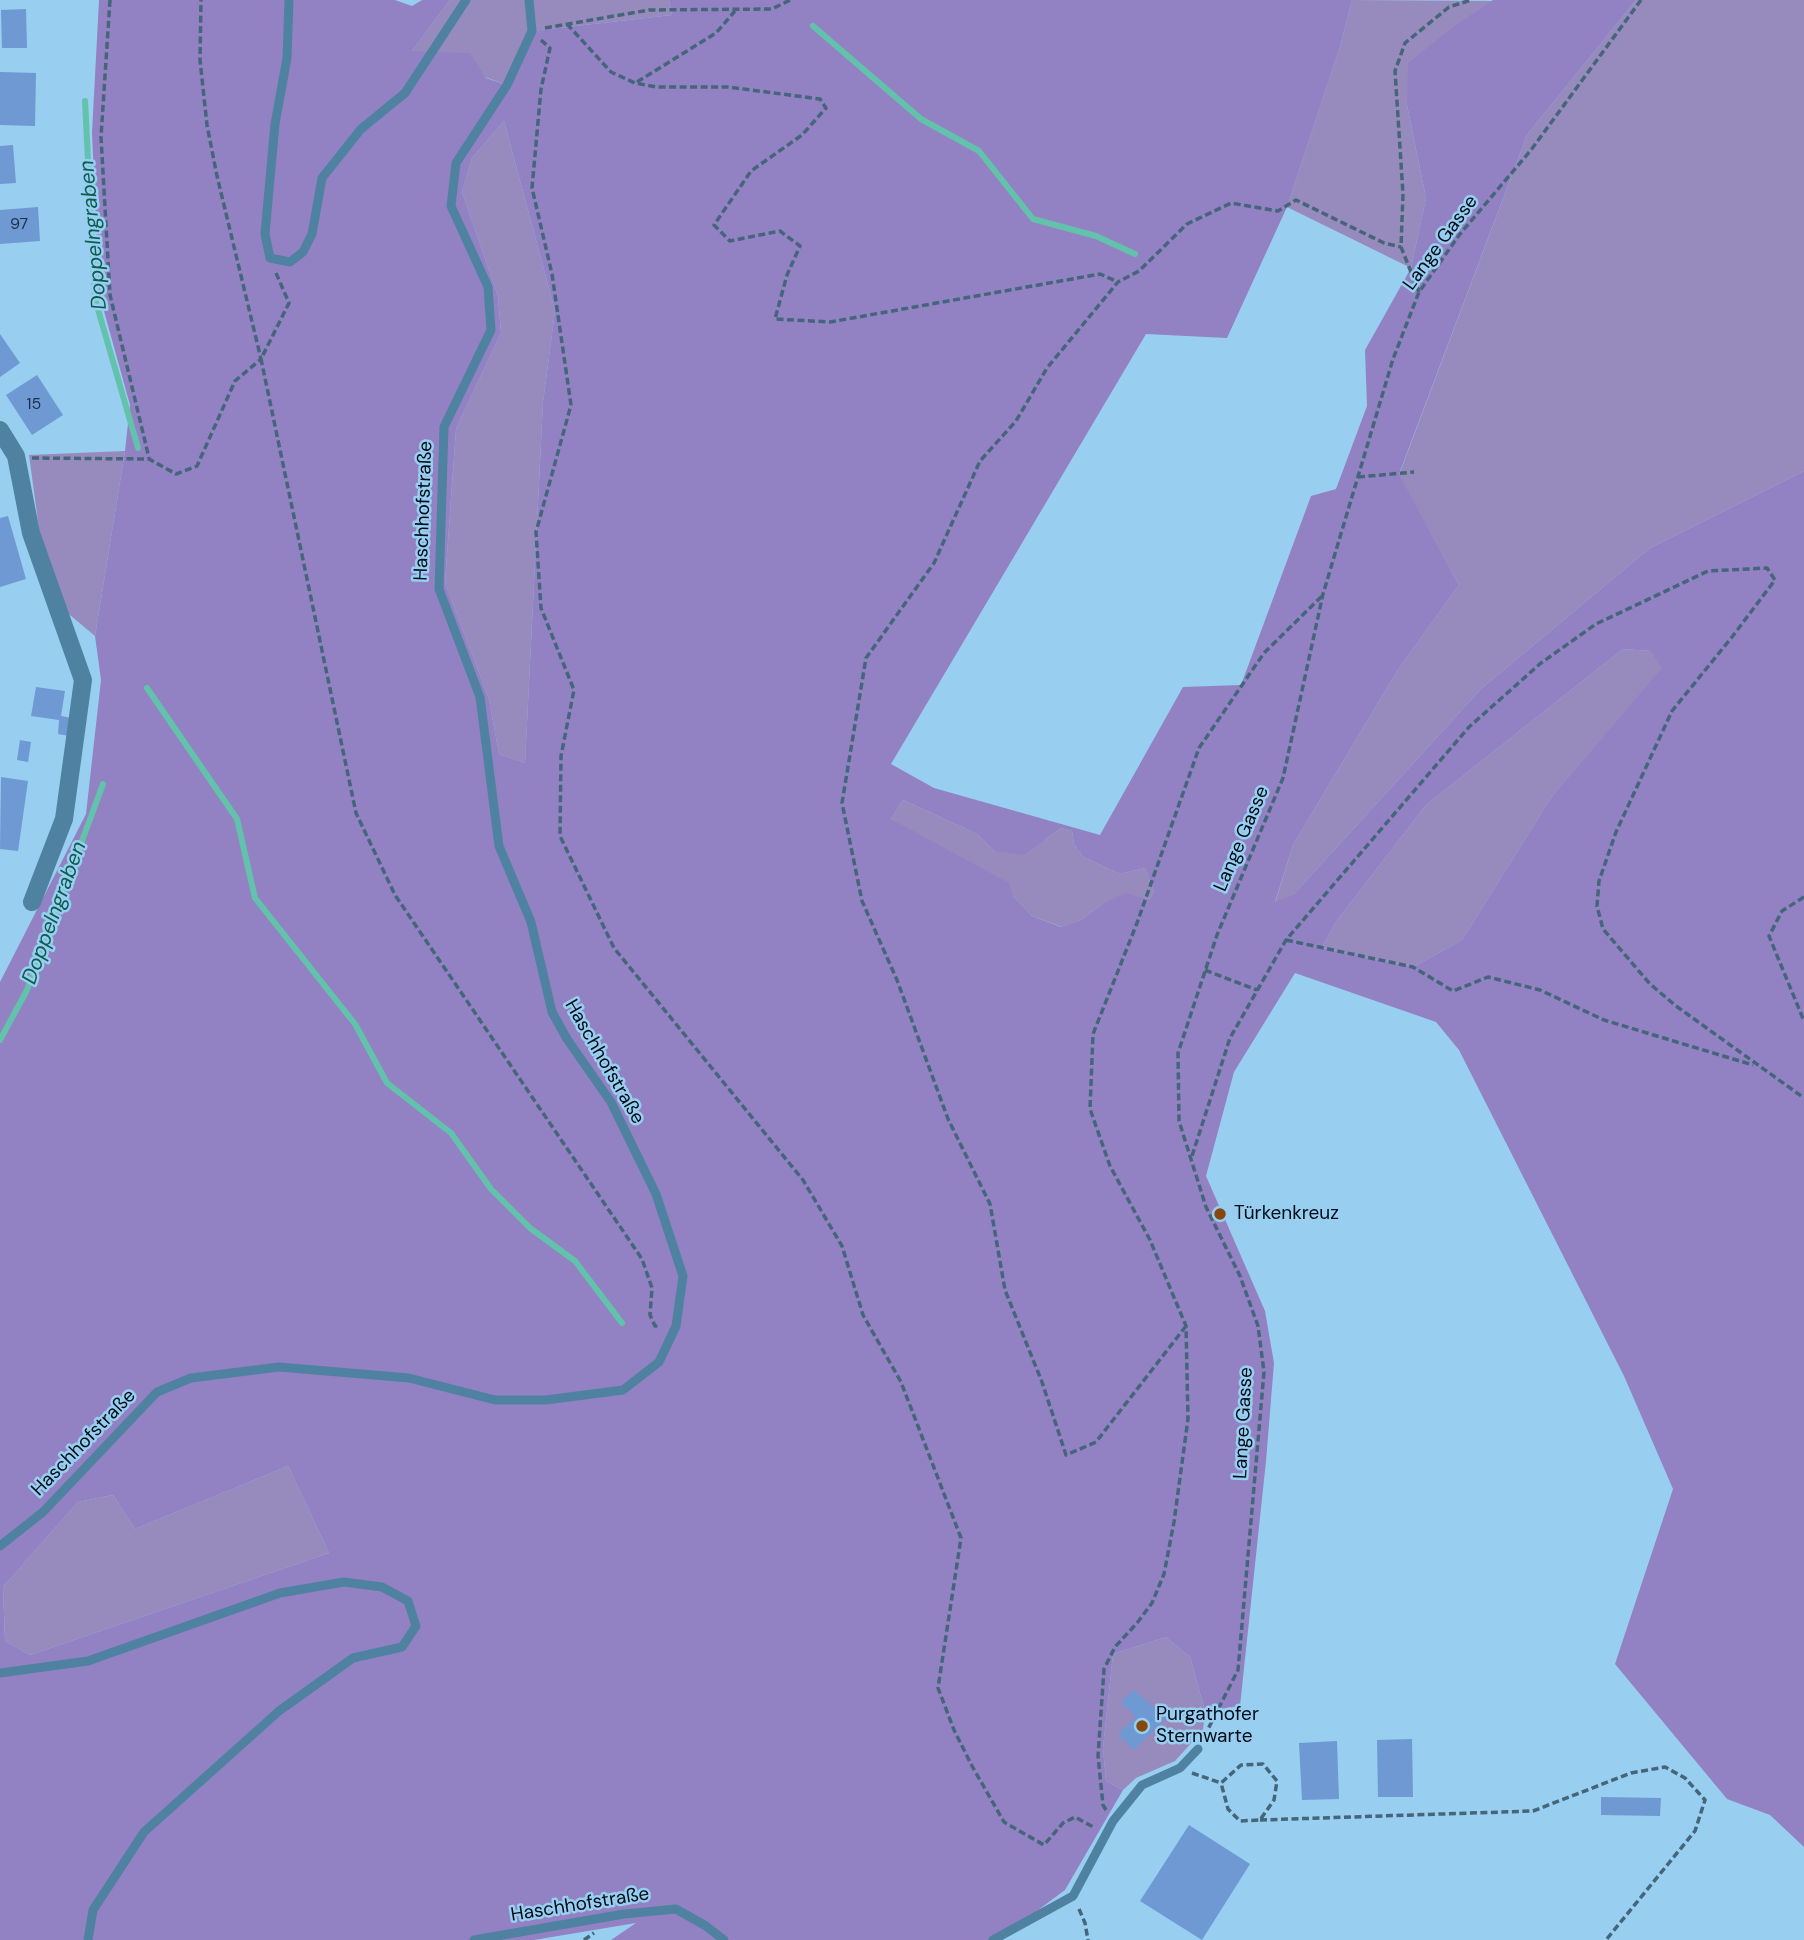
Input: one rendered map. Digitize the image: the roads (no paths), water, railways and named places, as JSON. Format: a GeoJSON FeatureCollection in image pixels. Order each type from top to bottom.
{"type":"FeatureCollection","features":[{"type":"Feature","properties":{"kind":"street"},"geometry":{"type":"LineString","coordinates":[[0,430],[16,456],[31,533],[83,680],[64,819],[32,902]]}},
{"type":"Feature","properties":{"kind":"lane"},"geometry":{"type":"LineString","coordinates":[[289,0],[287,58],[275,124],[265,234],[270,258],[290,262],[303,252],[312,234],[322,178],[361,129],[405,93],[466,0]]}},
{"type":"Feature","properties":{"kind":"lane","name":"Haschhofstraße"},"geometry":{"type":"LineString","coordinates":[[0,1546],[43,1512],[157,1392],[191,1378],[279,1367],[409,1378],[495,1400],[546,1400],[623,1390],[659,1362],[676,1326],[683,1276],[656,1194],[611,1102],[567,1040],[552,1012],[531,922],[499,846],[480,697],[439,589],[444,427],[491,330],[488,287],[450,206],[456,163],[507,85],[532,31],[529,0]]}},
{"type":"Feature","properties":{"kind":"lane"},"geometry":{"type":"LineString","coordinates":[[0,1673],[88,1661],[280,1593],[344,1582],[383,1587],[408,1601],[416,1626],[402,1647],[354,1658],[279,1711],[144,1832],[93,1910],[88,1940]]}},
{"type":"Feature","properties":{"kind":"lane"},"geometry":{"type":"LineString","coordinates":[[993,1940],[1073,1896],[1113,1821],[1142,1785],[1181,1768],[1198,1749]]}},
{"type":"Feature","properties":{"kind":"lane","name":"Haschhofstraße"},"geometry":{"type":"LineString","coordinates":[[474,1940],[624,1914],[676,1909],[724,1940]]}},
{"type":"Feature","properties":{"kind":"waterway"},"geometry":{"type":"LineString","coordinates":[[813,26],[921,119],[979,151],[1033,219],[1096,236],[1135,254]]}},
{"type":"Feature","properties":{"kind":"waterway","name":"Doppelngraben"},"geometry":{"type":"LineString","coordinates":[[85,101],[95,299],[138,448]]}},
{"type":"Feature","properties":{"kind":"waterway"},"geometry":{"type":"LineString","coordinates":[[147,688],[237,819],[255,898],[355,1024],[387,1083],[451,1133],[491,1189],[530,1228],[575,1261],[622,1323]]}},
{"type":"Feature","properties":{"kind":"waterway","name":"Doppelngraben"},"geometry":{"type":"LineString","coordinates":[[0,1040],[27,990],[103,784]]}},
{"type":"Feature","properties":{"kind":"place","name":"Türkenkreuz"},"geometry":{"type":"Point","coordinates":[1220,1214]}},
{"type":"Feature","properties":{"kind":"place","name":"Purgathofer Sternwarte"},"geometry":{"type":"Point","coordinates":[1142,1726]}}]}
